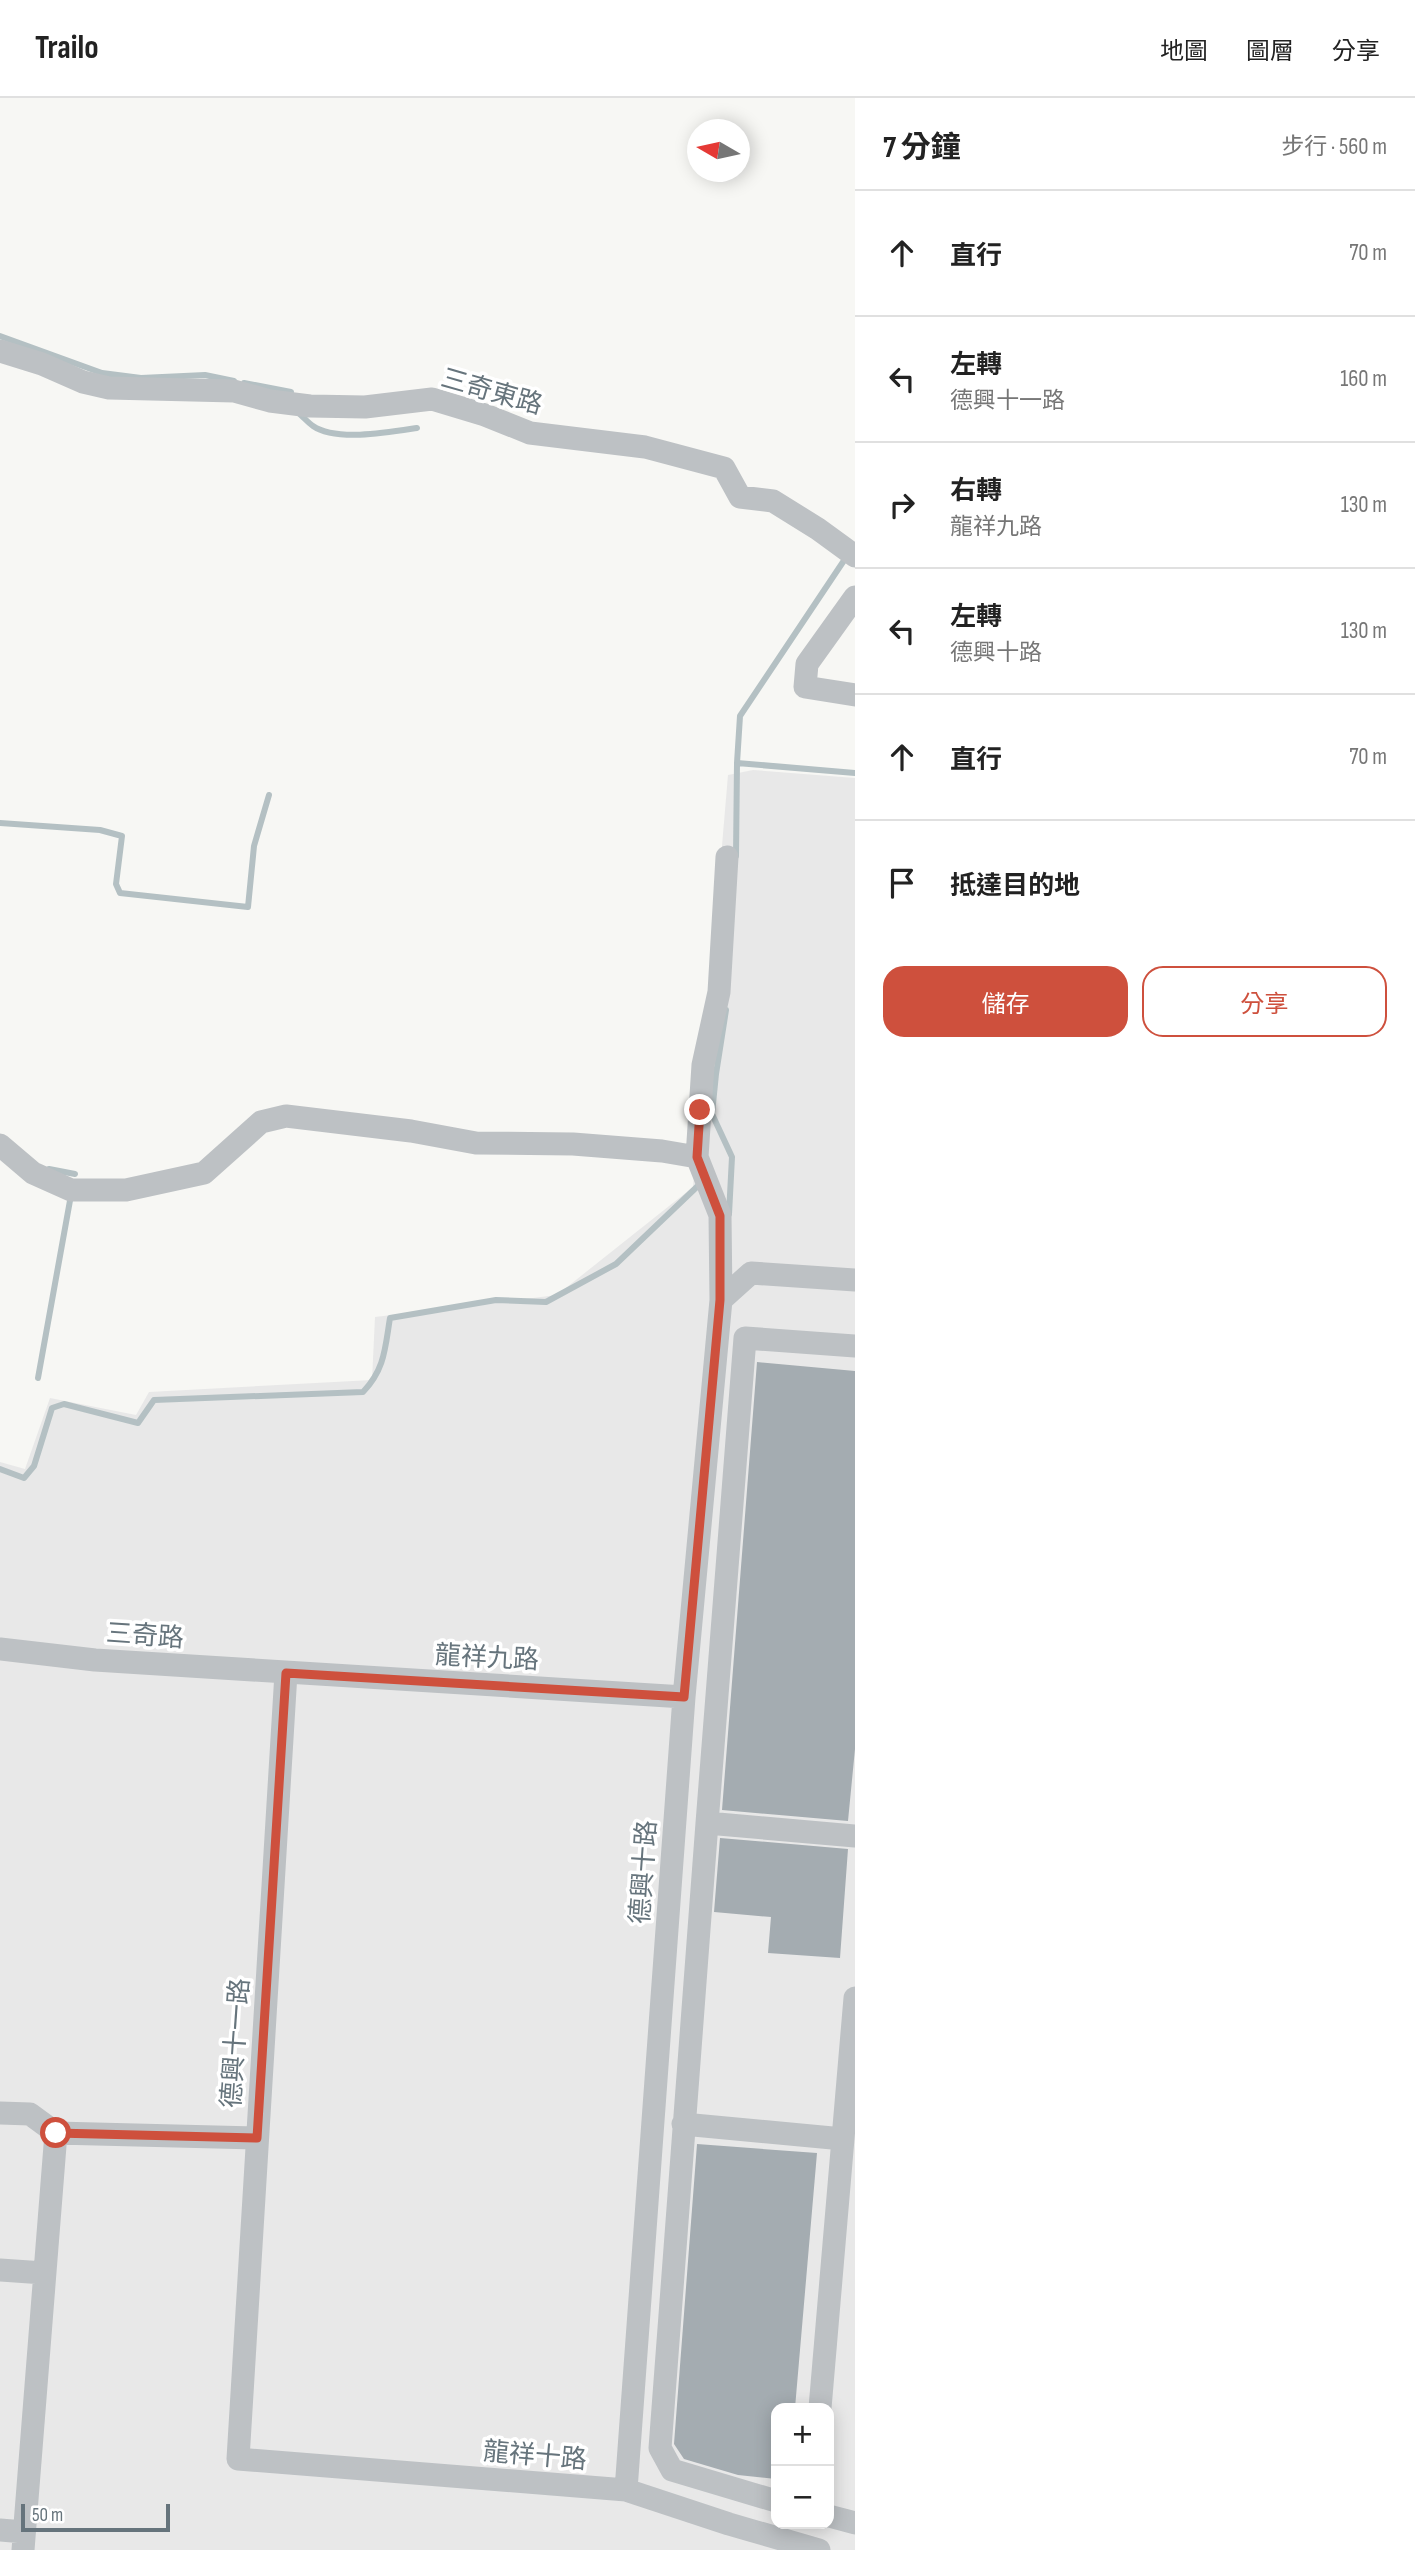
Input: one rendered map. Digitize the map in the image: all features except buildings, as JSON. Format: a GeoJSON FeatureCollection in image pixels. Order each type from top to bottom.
{"type":"FeatureCollection","features":[{"type":"Feature","properties":{"kind":"street","name":"三奇東路"},"geometry":{"type":"LineString","coordinates":[[0,351],[42,364],[83,382],[109,388],[234,391],[271,401],[310,406],[365,407],[432,399],[485,415],[530,433],[645,447],[724,468],[740,497],[773,501],[855,556]]}},
{"type":"Feature","properties":{"kind":"street"},"geometry":{"type":"LineString","coordinates":[[855,597],[807,664],[804,687],[855,695]]}},
{"type":"Feature","properties":{"kind":"street"},"geometry":{"type":"LineString","coordinates":[[0,1145],[33,1173],[71,1190],[126,1190],[204,1173],[261,1122],[286,1116],[411,1130],[476,1143],[573,1144],[662,1151],[697,1157],[703,1065],[719,992],[727,857]]}},
{"type":"Feature","properties":{"kind":"street","name":"德興十路"},"geometry":{"type":"LineString","coordinates":[[626,2490],[684,1697],[720,1300],[720,1216],[697,1157]]}},
{"type":"Feature","properties":{"kind":"street"},"geometry":{"type":"LineString","coordinates":[[720,1300],[751,1273],[855,1280]]}},
{"type":"Feature","properties":{"kind":"street"},"geometry":{"type":"LineString","coordinates":[[771,2500],[672,2470],[660,2448],[683,2124],[746,1338],[855,1346]]}},
{"type":"Feature","properties":{"kind":"street","name":"三奇路"},"geometry":{"type":"LineString","coordinates":[[0,1649],[94,1660],[286,1673]]}},
{"type":"Feature","properties":{"kind":"street","name":"龍祥九路"},"geometry":{"type":"LineString","coordinates":[[286,1673],[684,1697]]}},
{"type":"Feature","properties":{"kind":"street","name":"德興十一路"},"geometry":{"type":"LineString","coordinates":[[238,2459],[286,1673]]}},
{"type":"Feature","properties":{"kind":"street"},"geometry":{"type":"LineString","coordinates":[[707,1823],[855,1836]]}},
{"type":"Feature","properties":{"kind":"street"},"geometry":{"type":"LineString","coordinates":[[820,2403],[855,1998]]}},
{"type":"Feature","properties":{"kind":"street"},"geometry":{"type":"LineString","coordinates":[[0,2112],[30,2114],[56,2133],[257,2138]]}},
{"type":"Feature","properties":{"kind":"street"},"geometry":{"type":"LineString","coordinates":[[683,2124],[843,2139]]}},
{"type":"Feature","properties":{"kind":"street"},"geometry":{"type":"LineString","coordinates":[[0,2530],[24,2541],[56,2133]]}},
{"type":"Feature","properties":{"kind":"street"},"geometry":{"type":"LineString","coordinates":[[0,2270],[44,2273]]}},
{"type":"Feature","properties":{"kind":"street","name":"龍祥十路"},"geometry":{"type":"LineString","coordinates":[[238,2459],[626,2490],[819,2550]]}},
{"type":"Feature","properties":{"kind":"street"},"geometry":{"type":"LineString","coordinates":[[834,2517],[855,2523]]}},
{"type":"Feature","properties":{"kind":"shaded area"},"geometry":{"type":"Polygon","coordinates":[[[753,770],[855,778],[855,2550],[0,2550],[0,1462],[25,1469],[50,1398],[136,1415],[149,1392],[372,1380],[375,1317],[557,1295],[693,1187],[728,775],[753,770]]]}},
{"type":"Feature","properties":{"kind":"waterway"},"geometry":{"type":"LineString","coordinates":[[0,336],[102,373],[141,378],[205,375],[234,381]]}},
{"type":"Feature","properties":{"kind":"waterway"},"geometry":{"type":"LineString","coordinates":[[244,383],[291,392]]}},
{"type":"Feature","properties":{"kind":"waterway"},"geometry":{"type":"LineString","coordinates":[[297,412],[313,426],[335,434],[364,435],[417,428]]}},
{"type":"Feature","properties":{"kind":"waterway"},"geometry":{"type":"LineString","coordinates":[[736,856],[740,716],[847,556]]}},
{"type":"Feature","properties":{"kind":"waterway"},"geometry":{"type":"LineString","coordinates":[[737,763],[855,773]]}},
{"type":"Feature","properties":{"kind":"waterway"},"geometry":{"type":"LineString","coordinates":[[0,823],[100,830],[122,836],[116,884],[120,893],[248,907],[254,846],[269,795]]}},
{"type":"Feature","properties":{"kind":"waterway"},"geometry":{"type":"LineString","coordinates":[[726,1010],[712,1114],[732,1157],[729,1214]]}},
{"type":"Feature","properties":{"kind":"waterway"},"geometry":{"type":"LineString","coordinates":[[49,1169],[75,1174]]}},
{"type":"Feature","properties":{"kind":"waterway"},"geometry":{"type":"LineString","coordinates":[[0,1469],[24,1478],[34,1466],[52,1408],[64,1404],[138,1423],[154,1400],[363,1392],[380,1366],[390,1318],[496,1300],[546,1302],[616,1264],[702,1182]]}},
{"type":"Feature","properties":{"kind":"waterway"},"geometry":{"type":"LineString","coordinates":[[38,1378],[71,1195]]}},
{"type":"Feature","properties":{"kind":"route"},"geometry":{"type":"LineString","coordinates":[[56,2133],[257,2138],[286,1673],[684,1697],[720,1300],[720,1216],[697,1157],[700,1110]]}}]}
